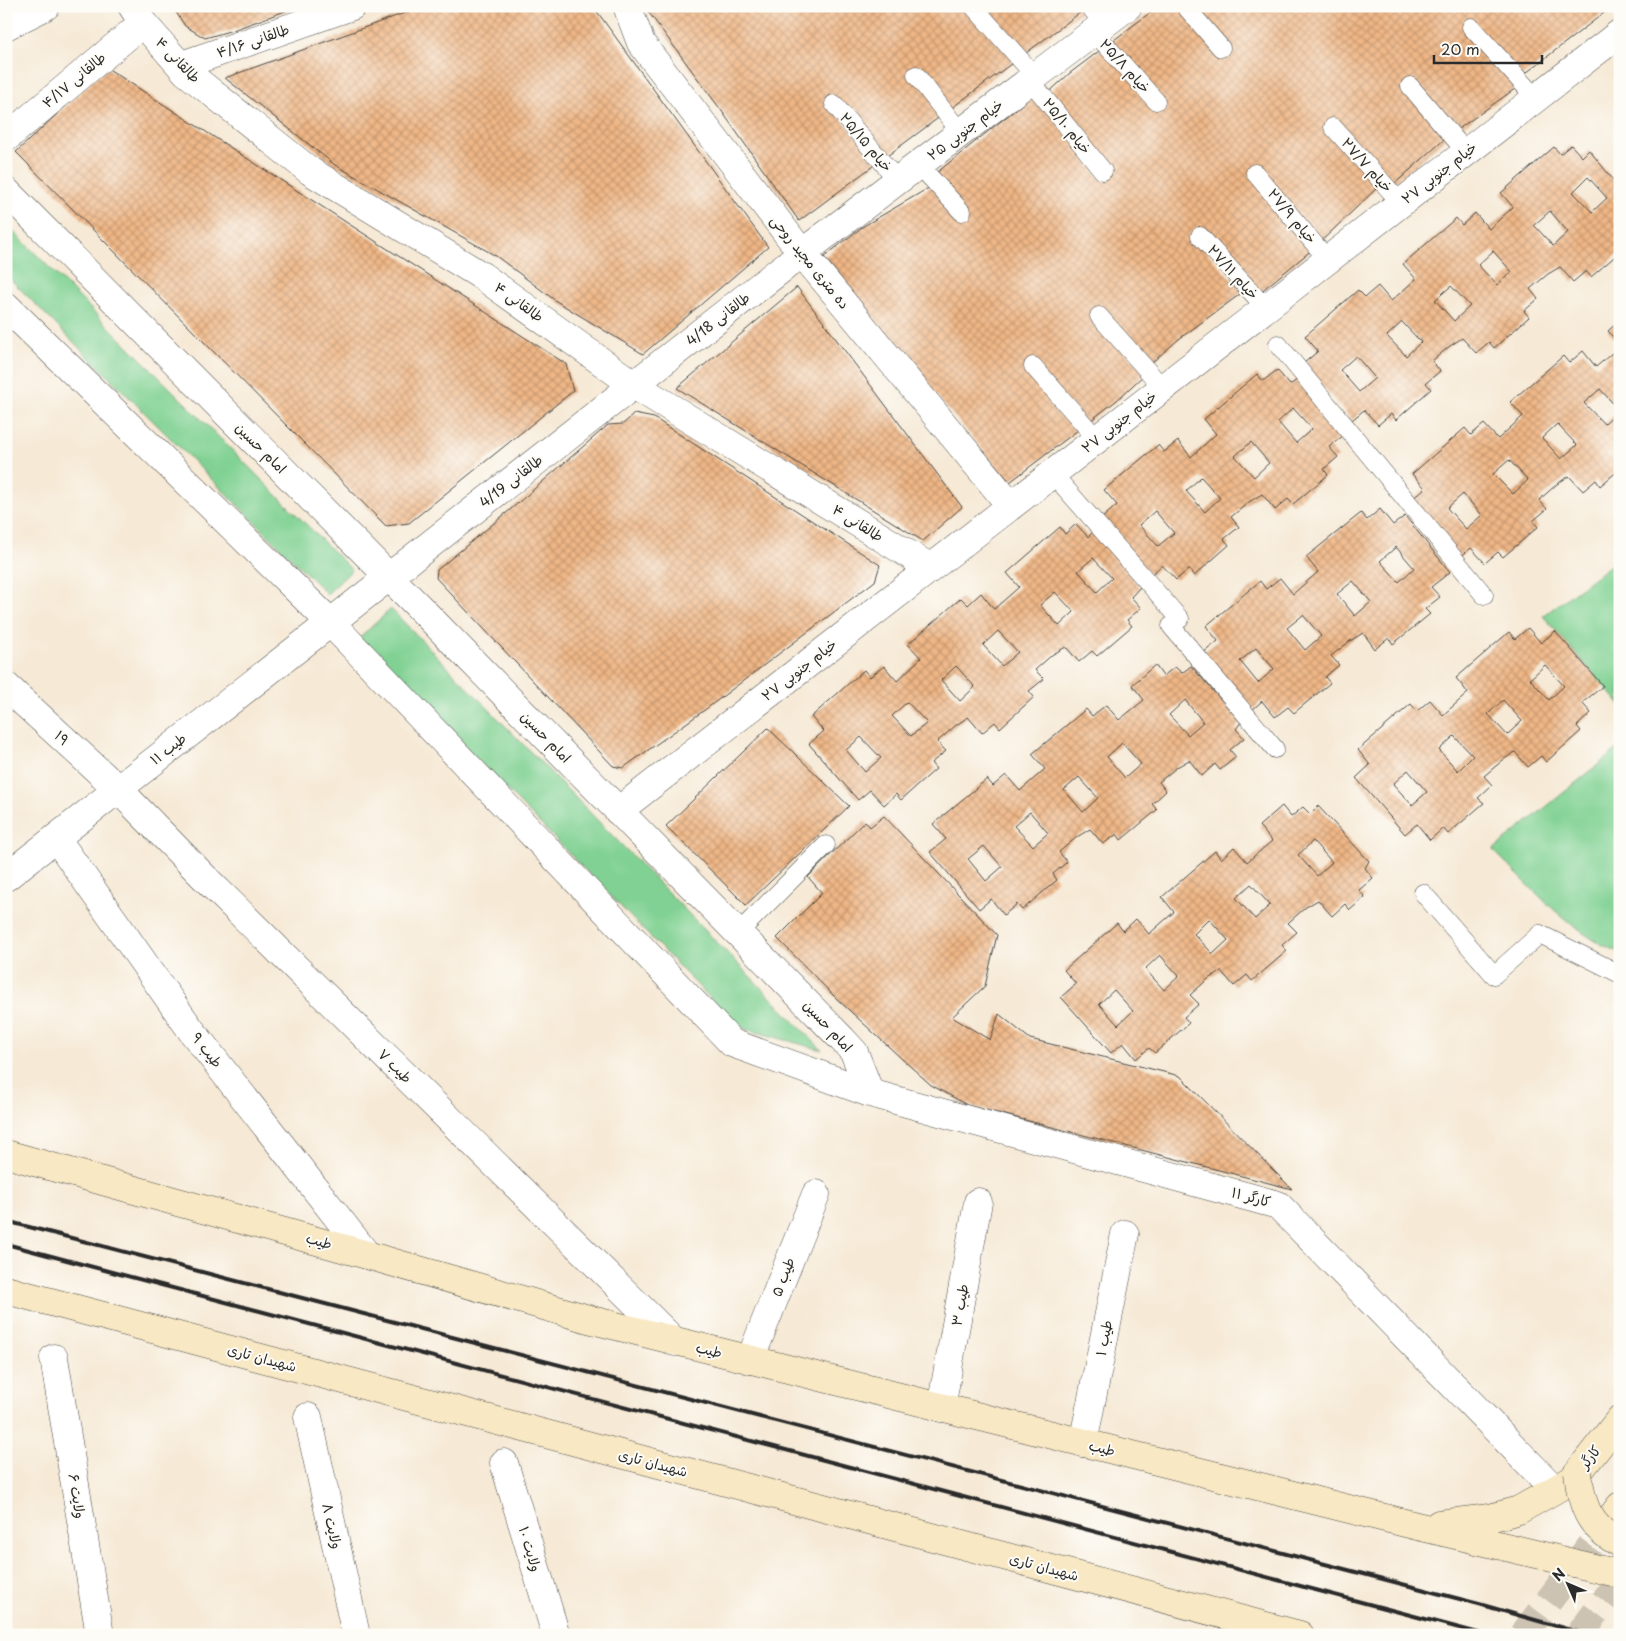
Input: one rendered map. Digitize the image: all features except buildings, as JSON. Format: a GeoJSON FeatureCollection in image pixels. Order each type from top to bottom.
{"type":"FeatureCollection","features":[{"type":"Feature","properties":{"kind":"street"},"geometry":{"type":"LineString","coordinates":[[6,26],[46,6]]}},
{"type":"Feature","properties":{"kind":"street","name":"طالقانی ۴/۱۶"},"geometry":{"type":"LineString","coordinates":[[182,65],[352,6]]}},
{"type":"Feature","properties":{"kind":"street","name":"ده متری مجید روحی"},"geometry":{"type":"LineString","coordinates":[[627,6],[641,43],[802,254],[1011,506]]}},
{"type":"Feature","properties":{"kind":"street","name":"خیام جنوبی ۲۵"},"geometry":{"type":"LineString","coordinates":[[802,254],[1033,78],[1096,21],[1128,6]]}},
{"type":"Feature","properties":{"kind":"street","name":"طالقانی ۴"},"geometry":{"type":"LineString","coordinates":[[138,14],[186,72],[310,171],[482,276],[634,386],[931,568]]}},
{"type":"Feature","properties":{"kind":"street","name":"طالقانی ۴/۱۷"},"geometry":{"type":"LineString","coordinates":[[6,138],[138,14]]}},
{"type":"Feature","properties":{"kind":"street","name":"خیام جنوبی ۲۷"},"geometry":{"type":"LineString","coordinates":[[618,811],[1620,33]]}},
{"type":"Feature","properties":{"kind":"street","name":"امام حسین"},"geometry":{"type":"LineString","coordinates":[[6,191],[388,576],[854,1052],[870,1093]]}},
{"type":"Feature","properties":{"kind":"street","name":"طالقانی 4/18"},"geometry":{"type":"LineString","coordinates":[[634,386],[802,254]]}},
{"type":"Feature","properties":{"kind":"street"},"geometry":{"type":"LineString","coordinates":[[6,306],[330,622],[732,1043],[870,1093]]}},
{"type":"Feature","properties":{"kind":"street","name":"طالقانی 4/19"},"geometry":{"type":"LineString","coordinates":[[330,622],[634,386]]}},
{"type":"Feature","properties":{"kind":"street","name":"طیب ۱۱"},"geometry":{"type":"LineString","coordinates":[[8,873],[56,838],[330,622]]}},
{"type":"Feature","properties":{"kind":"street","name":"۱۹"},"geometry":{"type":"LineString","coordinates":[[6,686],[118,789]]}},
{"type":"Feature","properties":{"kind":"street","name":"طیب ۷"},"geometry":{"type":"LineString","coordinates":[[118,789],[210,883],[675,1342]]}},
{"type":"Feature","properties":{"kind":"street","name":"طیب ۹"},"geometry":{"type":"LineString","coordinates":[[56,838],[191,1030],[368,1255]]}},
{"type":"Feature","properties":{"kind":"street","name":"کارگر ۱۱"},"geometry":{"type":"LineString","coordinates":[[870,1093],[1278,1205],[1554,1489]]}},
{"type":"Feature","properties":{"kind":"street","name":"طیب"},"geometry":{"type":"LineString","coordinates":[[6,1154],[675,1342],[1417,1526],[1620,1574]]}},
{"type":"Feature","properties":{"kind":"street","name":"طیب ۵"},"geometry":{"type":"LineString","coordinates":[[750,1360],[816,1194]]}},
{"type":"Feature","properties":{"kind":"street","name":"طیب ۳"},"geometry":{"type":"LineString","coordinates":[[941,1408],[978,1202]]}},
{"type":"Feature","properties":{"kind":"street","name":"طیب ۱"},"geometry":{"type":"LineString","coordinates":[[1083,1443],[1125,1234]]}},
{"type":"Feature","properties":{"kind":"street","name":"شهیدان تاری"},"geometry":{"type":"LineString","coordinates":[[6,1290],[1292,1633]]}},
{"type":"Feature","properties":{"kind":"street","name":"ولایت ۶"},"geometry":{"type":"LineString","coordinates":[[54,1358],[100,1635]]}},
{"type":"Feature","properties":{"kind":"street","name":"ولایت ۸"},"geometry":{"type":"LineString","coordinates":[[308,1417],[356,1635]]}},
{"type":"Feature","properties":{"kind":"street","name":"کارگر"},"geometry":{"type":"LineString","coordinates":[[1417,1526],[1490,1518],[1518,1510],[1572,1480],[1620,1419]]}},
{"type":"Feature","properties":{"kind":"street","name":"ولایت ۱۰"},"geometry":{"type":"LineString","coordinates":[[504,1462],[556,1635]]}},
{"type":"Feature","properties":{"kind":"street"},"geometry":{"type":"LineString","coordinates":[[1578,1472],[1584,1509],[1597,1527],[1617,1522]]}},
{"type":"Feature","properties":{"kind":"lane","name":"خیام ۲۵/۱۰"},"geometry":{"type":"LineString","coordinates":[[973,6],[1033,78],[1103,171]]}},
{"type":"Feature","properties":{"kind":"lane"},"geometry":{"type":"LineString","coordinates":[[1185,6],[1221,48]]}},
{"type":"Feature","properties":{"kind":"lane","name":"خیام ۲۵/۸"},"geometry":{"type":"LineString","coordinates":[[1096,21],[1156,101]]}},
{"type":"Feature","properties":{"kind":"lane"},"geometry":{"type":"LineString","coordinates":[[1471,27],[1536,98]]}},
{"type":"Feature","properties":{"kind":"lane"},"geometry":{"type":"LineString","coordinates":[[916,75],[961,133]]}},
{"type":"Feature","properties":{"kind":"lane"},"geometry":{"type":"LineString","coordinates":[[1410,86],[1466,152]]}},
{"type":"Feature","properties":{"kind":"lane","name":"خیام ۲۵/۱۵"},"geometry":{"type":"LineString","coordinates":[[834,104],[908,173],[962,212]]}},
{"type":"Feature","properties":{"kind":"lane","name":"خیام ۲۷/۷"},"geometry":{"type":"LineString","coordinates":[[1333,126],[1401,203]]}},
{"type":"Feature","properties":{"kind":"lane","name":"خیام ۲۷/۹"},"geometry":{"type":"LineString","coordinates":[[1255,173],[1328,260]]}},
{"type":"Feature","properties":{"kind":"lane","name":"خیام ۲۷/۱۱"},"geometry":{"type":"LineString","coordinates":[[1200,236],[1266,308]]}},
{"type":"Feature","properties":{"kind":"lane"},"geometry":{"type":"LineString","coordinates":[[1099,316],[1164,388]]}},
{"type":"Feature","properties":{"kind":"lane"},"geometry":{"type":"LineString","coordinates":[[1278,344],[1484,595]]}},
{"type":"Feature","properties":{"kind":"lane"},"geometry":{"type":"LineString","coordinates":[[1032,366],[1096,439]]}},
{"type":"Feature","properties":{"kind":"lane"},"geometry":{"type":"LineString","coordinates":[[1052,473],[1175,622],[1275,749]]}},
{"type":"Feature","properties":{"kind":"lane"},"geometry":{"type":"LineString","coordinates":[[738,933],[826,845]]}},
{"type":"Feature","properties":{"kind":"lane"},"geometry":{"type":"LineString","coordinates":[[1423,893],[1494,975],[1540,934],[1620,974]]}},
{"type":"Feature","properties":{"kind":"green space"},"geometry":{"type":"Polygon","coordinates":[[[6,224],[352,570],[327,594],[6,275],[6,224]]]}},
{"type":"Feature","properties":{"kind":"green space"},"geometry":{"type":"Polygon","coordinates":[[[1612,564],[1620,574],[1620,704],[1543,616],[1612,564]]]}},
{"type":"Feature","properties":{"kind":"green space"},"geometry":{"type":"Polygon","coordinates":[[[391,609],[822,1050],[738,1027],[359,638],[391,609]]]}},
{"type":"Feature","properties":{"kind":"green space"},"geometry":{"type":"Polygon","coordinates":[[[1620,747],[1620,952],[1586,935],[1569,922],[1536,893],[1493,850],[1620,747]]]}},
{"type":"Feature","properties":{"kind":"tunnel"},"geometry":{"type":"LineString","coordinates":[[1523,1635],[1611,1518]]}},
{"type":"Feature","properties":{"kind":"tunnel"},"geometry":{"type":"LineString","coordinates":[[1579,1635],[1620,1580]]}},
{"type":"Feature","properties":{"kind":"railway"},"geometry":{"type":"LineString","coordinates":[[6,1221],[1479,1604],[1588,1635]]}},
{"type":"Feature","properties":{"kind":"railway"},"geometry":{"type":"LineString","coordinates":[[6,1244],[1486,1635]]}}]}
